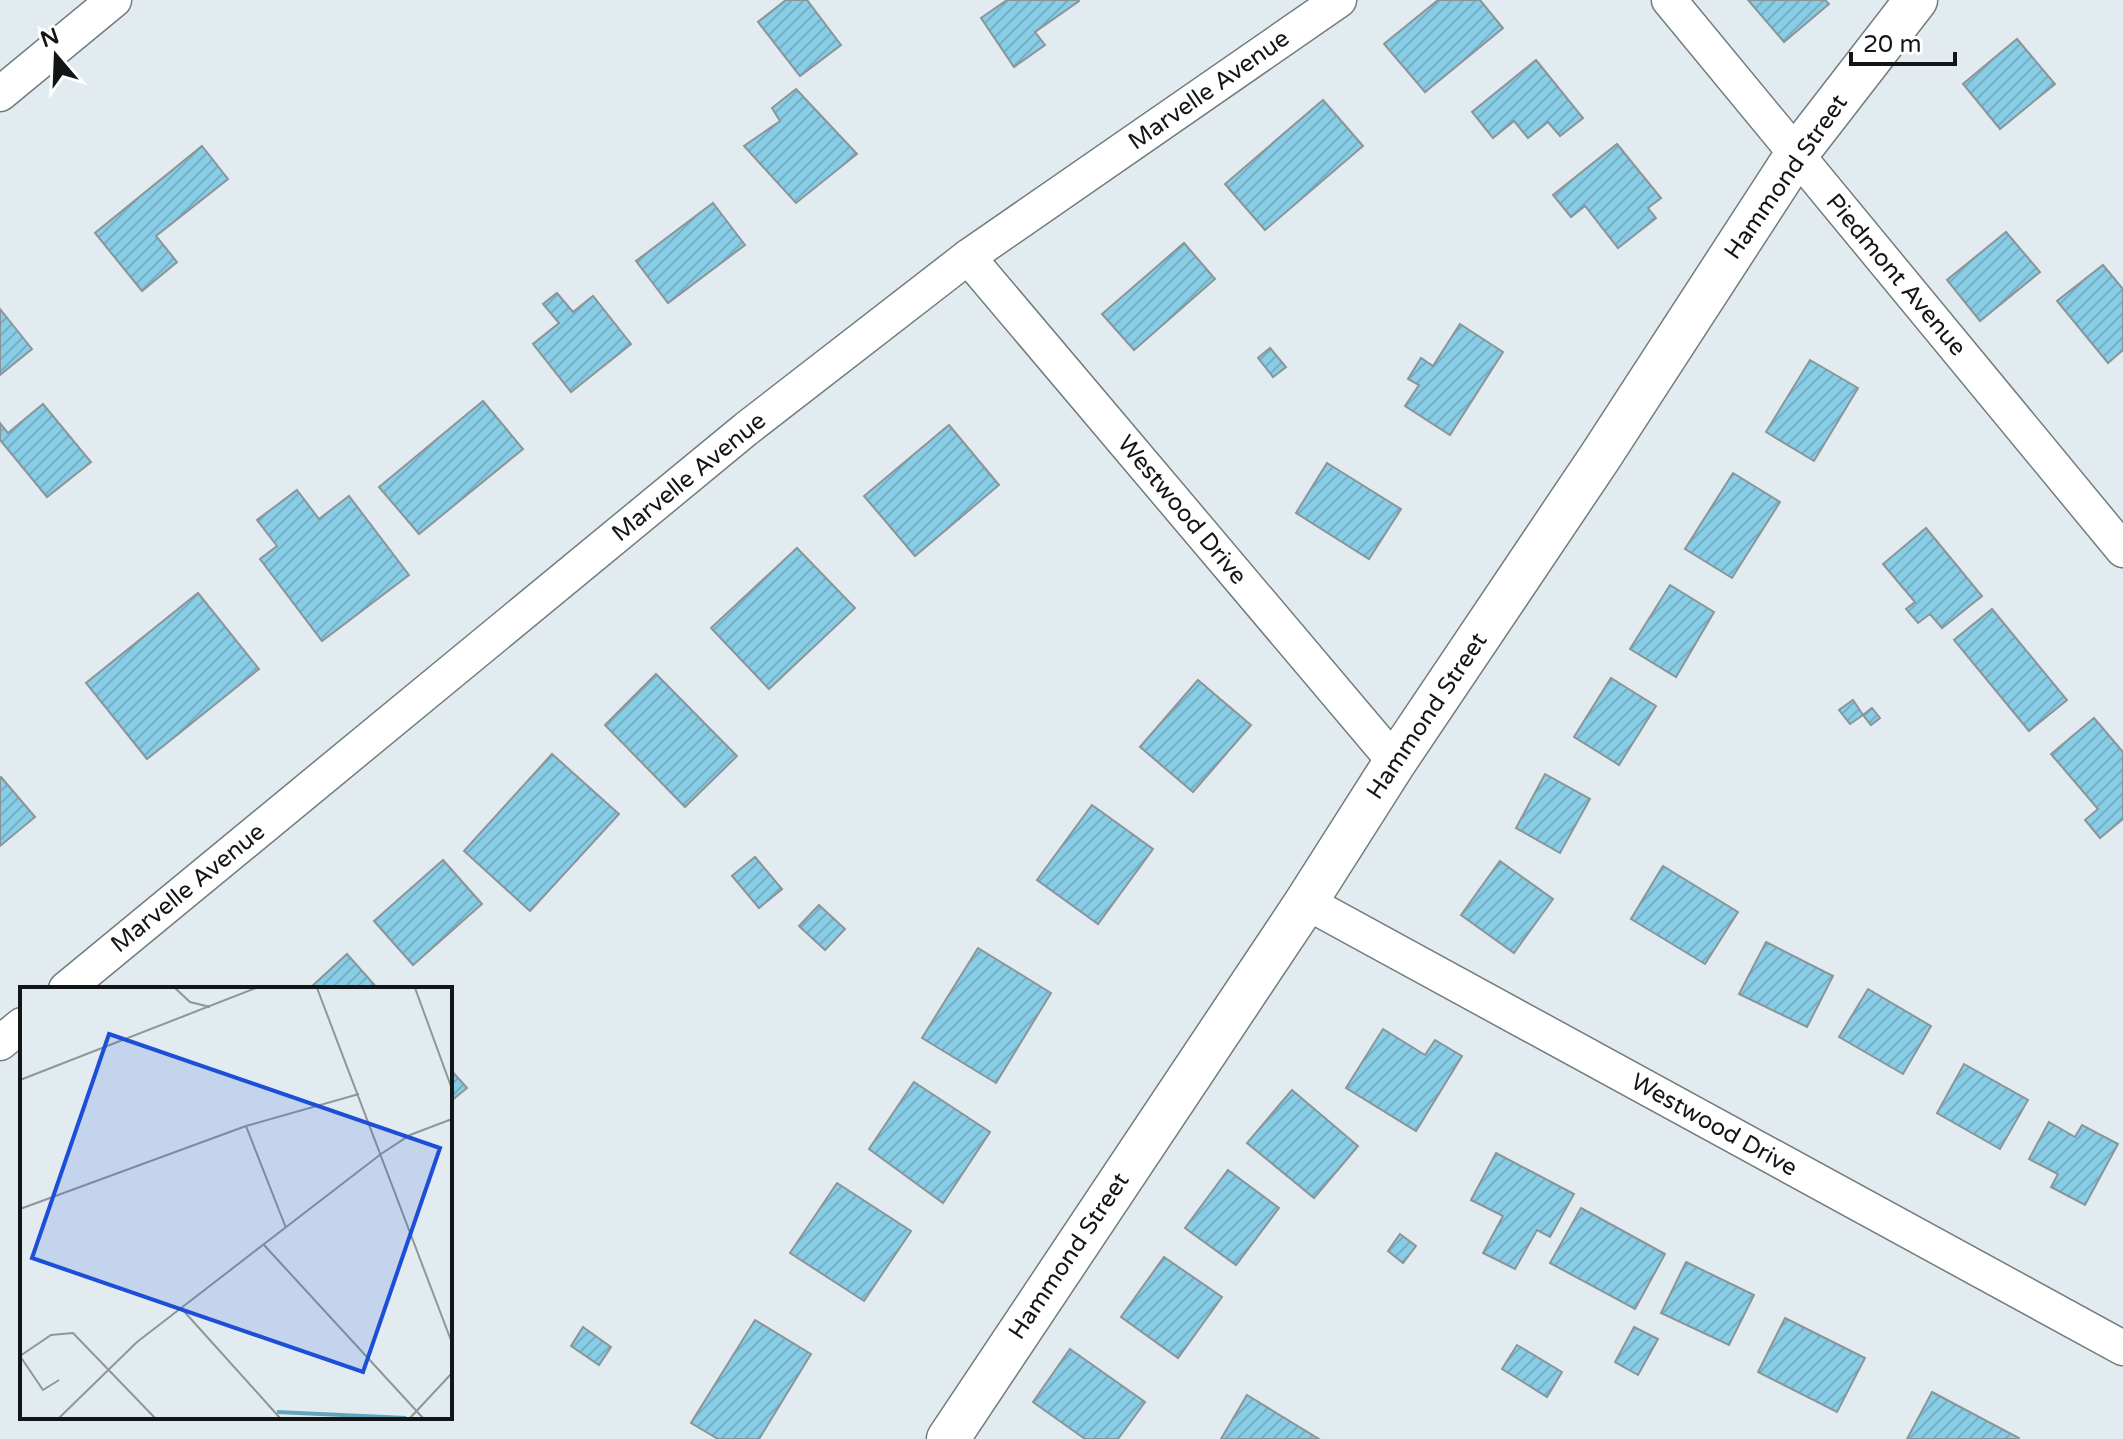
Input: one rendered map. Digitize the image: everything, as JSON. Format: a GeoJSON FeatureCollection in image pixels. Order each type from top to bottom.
{"type":"FeatureCollection","features":[{"type":"Feature","properties":{"kind":"street"},"geometry":{"type":"LineString","coordinates":[[0,94],[114,0]]}},
{"type":"Feature","properties":{"kind":"street","name":"Marvelle Avenue"},"geometry":{"type":"LineString","coordinates":[[68,987],[746,429],[968,257],[1339,0]]}},
{"type":"Feature","properties":{"kind":"street","name":"Piedmont Avenue"},"geometry":{"type":"LineString","coordinates":[[1669,0],[2123,550]]}},
{"type":"Feature","properties":{"kind":"street","name":"Hammond Street"},"geometry":{"type":"LineString","coordinates":[[960,1435],[1395,762],[1600,457],[1796,155],[1916,0]]}},
{"type":"Feature","properties":{"kind":"street","name":"Westwood Drive"},"geometry":{"type":"LineString","coordinates":[[968,257],[1395,762]]}},
{"type":"Feature","properties":{"kind":"street","name":"Westwood Drive"},"geometry":{"type":"LineString","coordinates":[[1306,902],[2123,1348]]}},
{"type":"Feature","properties":{"kind":"street"},"geometry":{"type":"LineString","coordinates":[[0,1043],[20,1027]]}},
{"type":"Feature","properties":{"kind":"building"},"geometry":{"type":"Polygon","coordinates":[[[786,0],[807,0],[841,45],[800,76],[758,22],[786,0]]]}},
{"type":"Feature","properties":{"kind":"building"},"geometry":{"type":"Polygon","coordinates":[[[1007,0],[1079,1],[1035,32],[1045,45],[1014,67],[981,18],[1007,0]]]}},
{"type":"Feature","properties":{"kind":"building"},"geometry":{"type":"Polygon","coordinates":[[[1438,0],[1480,0],[1503,28],[1425,92],[1384,44],[1438,0]]]}},
{"type":"Feature","properties":{"kind":"building"},"geometry":{"type":"Polygon","coordinates":[[[1748,0],[1825,0],[1829,4],[1784,42],[1748,0]]]}},
{"type":"Feature","properties":{"kind":"building"},"geometry":{"type":"Polygon","coordinates":[[[2017,39],[2055,84],[2000,129],[1963,84],[2017,39]]]}},
{"type":"Feature","properties":{"kind":"building"},"geometry":{"type":"Polygon","coordinates":[[[1536,60],[1583,118],[1560,136],[1548,122],[1528,138],[1514,121],[1493,138],[1472,112],[1536,60]]]}},
{"type":"Feature","properties":{"kind":"building"},"geometry":{"type":"Polygon","coordinates":[[[796,89],[857,154],[796,203],[744,146],[780,121],[772,108],[796,89]]]}},
{"type":"Feature","properties":{"kind":"building"},"geometry":{"type":"Polygon","coordinates":[[[1323,100],[1363,146],[1265,230],[1225,184],[1323,100]]]}},
{"type":"Feature","properties":{"kind":"building"},"geometry":{"type":"Polygon","coordinates":[[[1617,144],[1661,198],[1648,208],[1656,218],[1618,248],[1585,206],[1571,217],[1553,195],[1617,144]]]}},
{"type":"Feature","properties":{"kind":"building"},"geometry":{"type":"Polygon","coordinates":[[[202,146],[228,179],[156,236],[177,262],[142,291],[95,233],[202,146]]]}},
{"type":"Feature","properties":{"kind":"building"},"geometry":{"type":"Polygon","coordinates":[[[713,203],[745,245],[668,303],[636,261],[713,203]]]}},
{"type":"Feature","properties":{"kind":"building"},"geometry":{"type":"Polygon","coordinates":[[[2006,232],[2040,272],[1980,321],[1947,280],[2006,232]]]}},
{"type":"Feature","properties":{"kind":"building"},"geometry":{"type":"Polygon","coordinates":[[[1184,243],[1215,279],[1134,350],[1102,314],[1184,243]]]}},
{"type":"Feature","properties":{"kind":"building"},"geometry":{"type":"Polygon","coordinates":[[[2103,265],[2123,289],[2123,350],[2108,363],[2057,301],[2103,265]]]}},
{"type":"Feature","properties":{"kind":"building"},"geometry":{"type":"Polygon","coordinates":[[[557,293],[573,312],[593,296],[631,344],[571,392],[533,344],[559,323],[543,304],[557,293]]]}},
{"type":"Feature","properties":{"kind":"building"},"geometry":{"type":"Polygon","coordinates":[[[0,309],[32,349],[0,375],[0,309]]]}},
{"type":"Feature","properties":{"kind":"building"},"geometry":{"type":"Polygon","coordinates":[[[1460,324],[1503,352],[1450,435],[1405,406],[1419,385],[1408,379],[1421,358],[1433,366],[1460,324]]]}},
{"type":"Feature","properties":{"kind":"building"},"geometry":{"type":"Polygon","coordinates":[[[1270,348],[1286,367],[1273,377],[1258,358],[1270,348]]]}},
{"type":"Feature","properties":{"kind":"building"},"geometry":{"type":"Polygon","coordinates":[[[1810,360],[1858,388],[1814,461],[1766,432],[1810,360]]]}},
{"type":"Feature","properties":{"kind":"building"},"geometry":{"type":"Polygon","coordinates":[[[483,401],[523,449],[419,534],[379,487],[483,401]]]}},
{"type":"Feature","properties":{"kind":"building"},"geometry":{"type":"Polygon","coordinates":[[[43,404],[91,462],[47,497],[0,440],[0,423],[8,433],[43,404]]]}},
{"type":"Feature","properties":{"kind":"building"},"geometry":{"type":"Polygon","coordinates":[[[949,425],[999,485],[915,556],[864,496],[949,425]]]}},
{"type":"Feature","properties":{"kind":"building"},"geometry":{"type":"Polygon","coordinates":[[[1327,463],[1401,509],[1369,559],[1296,513],[1327,463]]]}},
{"type":"Feature","properties":{"kind":"building"},"geometry":{"type":"Polygon","coordinates":[[[1733,473],[1780,502],[1732,578],[1685,549],[1733,473]]]}},
{"type":"Feature","properties":{"kind":"building"},"geometry":{"type":"Polygon","coordinates":[[[297,490],[319,519],[349,496],[409,575],[322,641],[260,559],[277,546],[257,520],[297,490]]]}},
{"type":"Feature","properties":{"kind":"building"},"geometry":{"type":"Polygon","coordinates":[[[1926,528],[1982,596],[1942,628],[1930,614],[1918,623],[1906,609],[1915,602],[1883,564],[1926,528]]]}},
{"type":"Feature","properties":{"kind":"building"},"geometry":{"type":"Polygon","coordinates":[[[797,548],[855,608],[769,689],[711,628],[797,548]]]}},
{"type":"Feature","properties":{"kind":"building"},"geometry":{"type":"Polygon","coordinates":[[[1670,585],[1714,612],[1676,677],[1630,649],[1670,585]]]}},
{"type":"Feature","properties":{"kind":"building"},"geometry":{"type":"Polygon","coordinates":[[[198,593],[259,669],[147,759],[86,683],[198,593]]]}},
{"type":"Feature","properties":{"kind":"building"},"geometry":{"type":"Polygon","coordinates":[[[1992,609],[2067,700],[2029,731],[1954,640],[1992,609]]]}},
{"type":"Feature","properties":{"kind":"building"},"geometry":{"type":"Polygon","coordinates":[[[656,674],[737,756],[685,807],[605,725],[656,674]]]}},
{"type":"Feature","properties":{"kind":"building"},"geometry":{"type":"Polygon","coordinates":[[[1611,678],[1656,706],[1619,765],[1574,737],[1611,678]]]}},
{"type":"Feature","properties":{"kind":"building"},"geometry":{"type":"Polygon","coordinates":[[[1198,680],[1251,725],[1193,792],[1140,747],[1198,680]]]}},
{"type":"Feature","properties":{"kind":"building"},"geometry":{"type":"Polygon","coordinates":[[[1853,700],[1863,715],[1850,724],[1839,710],[1853,700]]]}},
{"type":"Feature","properties":{"kind":"building"},"geometry":{"type":"Polygon","coordinates":[[[1872,708],[1880,718],[1871,725],[1863,715],[1872,708]]]}},
{"type":"Feature","properties":{"kind":"building"},"geometry":{"type":"Polygon","coordinates":[[[2094,718],[2123,752],[2123,819],[2100,838],[2085,820],[2098,809],[2051,754],[2094,718]]]}},
{"type":"Feature","properties":{"kind":"building"},"geometry":{"type":"Polygon","coordinates":[[[552,754],[619,814],[530,911],[464,851],[552,754]]]}},
{"type":"Feature","properties":{"kind":"building"},"geometry":{"type":"Polygon","coordinates":[[[1545,774],[1590,799],[1560,853],[1516,828],[1545,774]]]}},
{"type":"Feature","properties":{"kind":"building"},"geometry":{"type":"Polygon","coordinates":[[[0,778],[35,817],[0,846],[0,778]]]}},
{"type":"Feature","properties":{"kind":"building"},"geometry":{"type":"Polygon","coordinates":[[[1092,805],[1153,849],[1098,924],[1037,880],[1092,805]]]}},
{"type":"Feature","properties":{"kind":"building"},"geometry":{"type":"Polygon","coordinates":[[[755,857],[782,889],[759,908],[732,876],[755,857]]]}},
{"type":"Feature","properties":{"kind":"building"},"geometry":{"type":"Polygon","coordinates":[[[443,860],[482,904],[413,965],[374,921],[443,860]]]}},
{"type":"Feature","properties":{"kind":"building"},"geometry":{"type":"Polygon","coordinates":[[[1500,861],[1553,899],[1514,953],[1461,915],[1500,861]]]}},
{"type":"Feature","properties":{"kind":"building"},"geometry":{"type":"Polygon","coordinates":[[[1663,866],[1738,912],[1705,964],[1631,919],[1663,866]]]}},
{"type":"Feature","properties":{"kind":"building"},"geometry":{"type":"Polygon","coordinates":[[[819,905],[845,929],[825,950],[799,926],[819,905]]]}},
{"type":"Feature","properties":{"kind":"building"},"geometry":{"type":"Polygon","coordinates":[[[1766,942],[1833,976],[1807,1027],[1739,994],[1766,942]]]}},
{"type":"Feature","properties":{"kind":"building"},"geometry":{"type":"Polygon","coordinates":[[[978,948],[1051,993],[996,1083],[922,1038],[978,948]]]}},
{"type":"Feature","properties":{"kind":"building"},"geometry":{"type":"Polygon","coordinates":[[[347,954],[376,987],[311,987],[347,954]]]}},
{"type":"Feature","properties":{"kind":"building"},"geometry":{"type":"Polygon","coordinates":[[[1868,989],[1931,1026],[1903,1074],[1839,1037],[1868,989]]]}},
{"type":"Feature","properties":{"kind":"building"},"geometry":{"type":"Polygon","coordinates":[[[1383,1029],[1425,1055],[1435,1040],[1462,1056],[1416,1131],[1346,1088],[1383,1029]]]}},
{"type":"Feature","properties":{"kind":"building"},"geometry":{"type":"Polygon","coordinates":[[[1964,1064],[2028,1100],[2000,1149],[1937,1113],[1964,1064]]]}},
{"type":"Feature","properties":{"kind":"building"},"geometry":{"type":"Polygon","coordinates":[[[452,1071],[467,1088],[452,1100],[452,1071]]]}},
{"type":"Feature","properties":{"kind":"building"},"geometry":{"type":"Polygon","coordinates":[[[914,1082],[990,1132],[943,1203],[869,1149],[914,1082]]]}},
{"type":"Feature","properties":{"kind":"building"},"geometry":{"type":"Polygon","coordinates":[[[1292,1090],[1358,1146],[1314,1198],[1247,1143],[1292,1090]]]}},
{"type":"Feature","properties":{"kind":"building"},"geometry":{"type":"Polygon","coordinates":[[[2049,1122],[2075,1137],[2082,1125],[2118,1144],[2085,1205],[2051,1187],[2058,1174],[2029,1159],[2049,1122]]]}},
{"type":"Feature","properties":{"kind":"building"},"geometry":{"type":"Polygon","coordinates":[[[1496,1153],[1574,1194],[1550,1237],[1537,1230],[1515,1269],[1483,1253],[1503,1216],[1471,1200],[1496,1153]]]}},
{"type":"Feature","properties":{"kind":"building"},"geometry":{"type":"Polygon","coordinates":[[[1228,1170],[1279,1208],[1236,1265],[1185,1228],[1228,1170]]]}},
{"type":"Feature","properties":{"kind":"building"},"geometry":{"type":"Polygon","coordinates":[[[837,1183],[911,1231],[864,1301],[790,1253],[837,1183]]]}},
{"type":"Feature","properties":{"kind":"building"},"geometry":{"type":"Polygon","coordinates":[[[1581,1208],[1665,1254],[1635,1309],[1550,1263],[1581,1208]]]}},
{"type":"Feature","properties":{"kind":"building"},"geometry":{"type":"Polygon","coordinates":[[[1400,1234],[1416,1246],[1403,1263],[1388,1251],[1400,1234]]]}},
{"type":"Feature","properties":{"kind":"building"},"geometry":{"type":"Polygon","coordinates":[[[1164,1257],[1222,1297],[1178,1358],[1121,1317],[1164,1257]]]}},
{"type":"Feature","properties":{"kind":"building"},"geometry":{"type":"Polygon","coordinates":[[[1686,1262],[1754,1295],[1729,1345],[1661,1313],[1686,1262]]]}},
{"type":"Feature","properties":{"kind":"building"},"geometry":{"type":"Polygon","coordinates":[[[1785,1318],[1865,1358],[1837,1412],[1758,1372],[1785,1318]]]}},
{"type":"Feature","properties":{"kind":"building"},"geometry":{"type":"Polygon","coordinates":[[[755,1320],[811,1354],[759,1439],[718,1439],[691,1423],[755,1320]]]}},
{"type":"Feature","properties":{"kind":"building"},"geometry":{"type":"Polygon","coordinates":[[[583,1327],[611,1347],[599,1365],[571,1346],[583,1327]]]}},
{"type":"Feature","properties":{"kind":"building"},"geometry":{"type":"Polygon","coordinates":[[[1634,1327],[1658,1339],[1638,1375],[1615,1362],[1634,1327]]]}},
{"type":"Feature","properties":{"kind":"building"},"geometry":{"type":"Polygon","coordinates":[[[1517,1345],[1562,1372],[1547,1397],[1502,1369],[1517,1345]]]}},
{"type":"Feature","properties":{"kind":"building"},"geometry":{"type":"Polygon","coordinates":[[[1070,1349],[1145,1402],[1118,1439],[1085,1439],[1033,1402],[1070,1349]]]}},
{"type":"Feature","properties":{"kind":"building"},"geometry":{"type":"Polygon","coordinates":[[[1932,1392],[2019,1438],[2019,1439],[1907,1439],[1932,1392]]]}},
{"type":"Feature","properties":{"kind":"building"},"geometry":{"type":"Polygon","coordinates":[[[1247,1395],[1319,1439],[1221,1439],[1247,1395]]]}}]}
